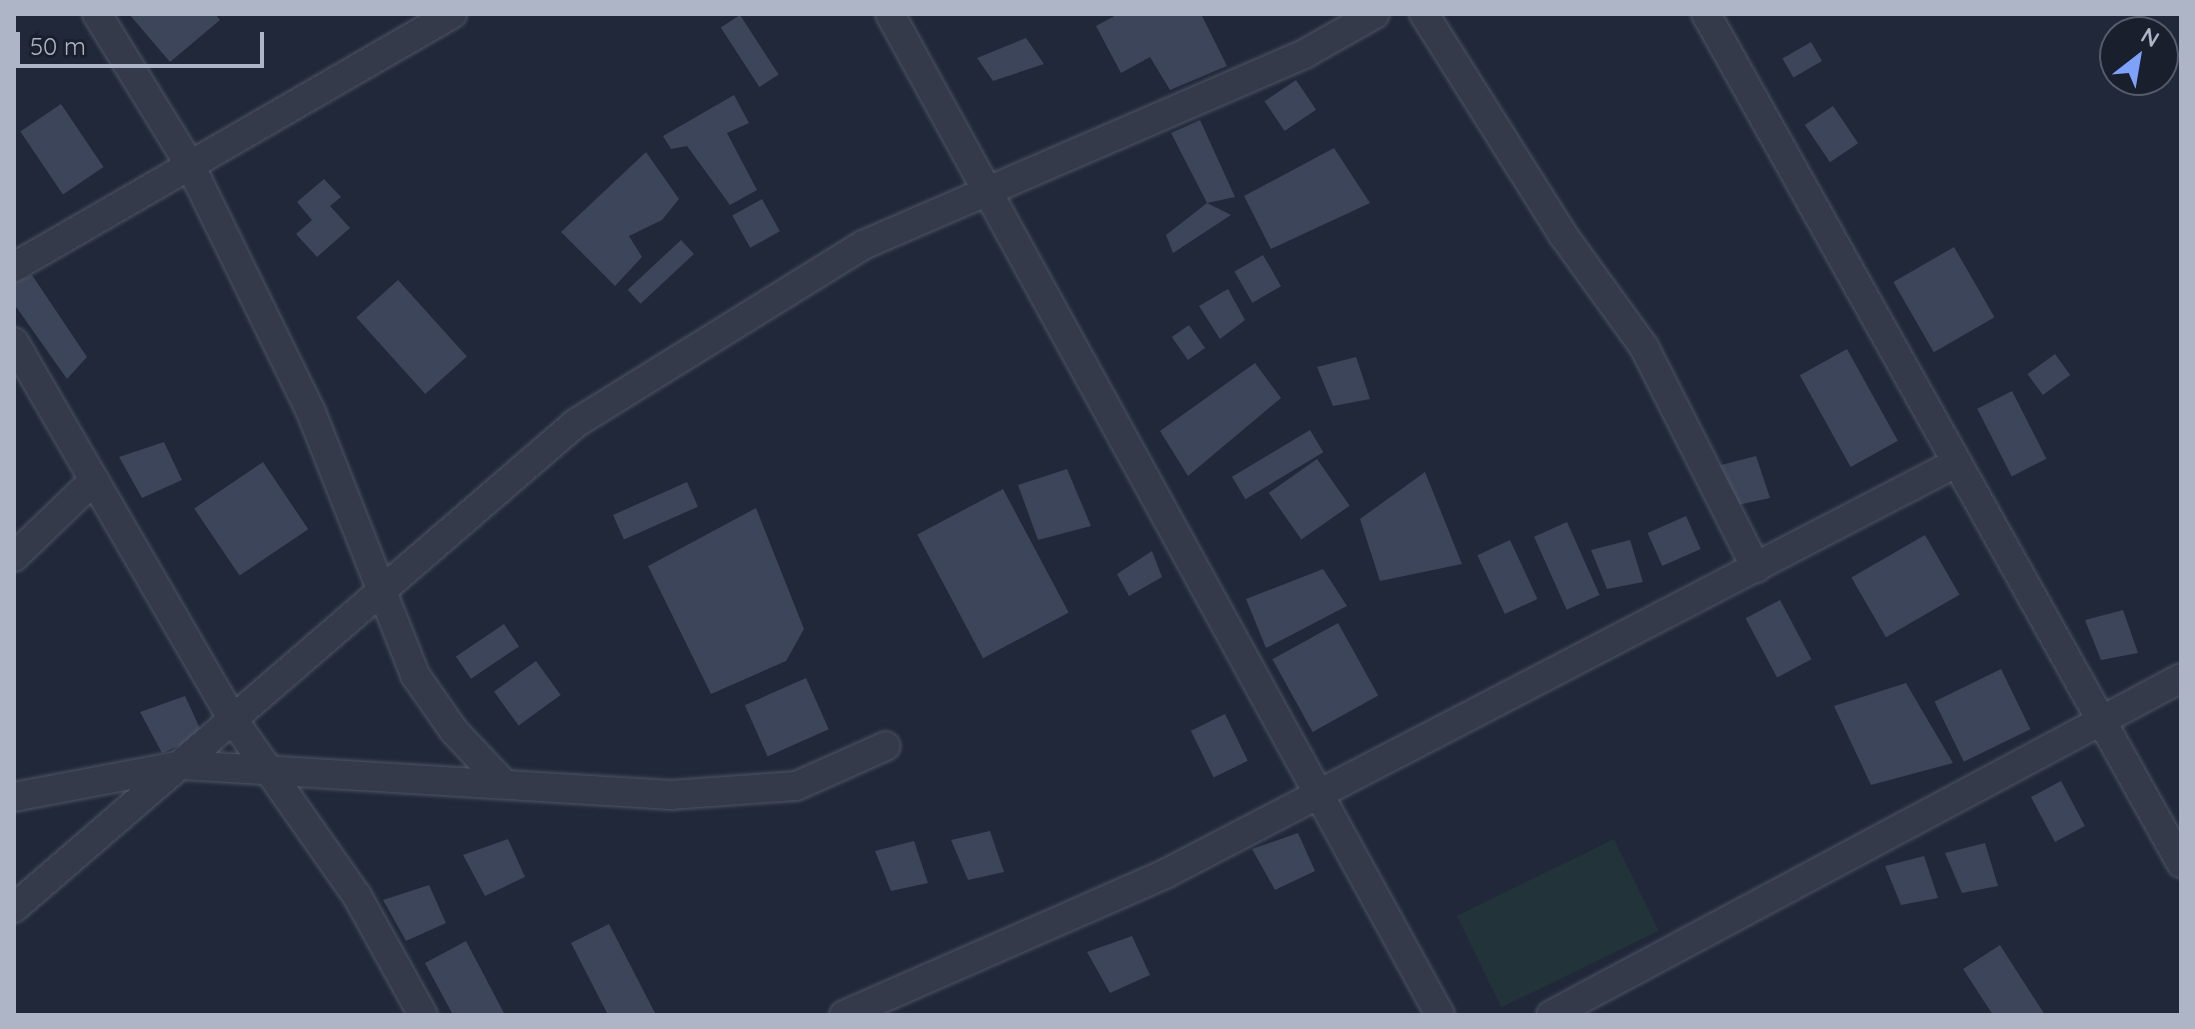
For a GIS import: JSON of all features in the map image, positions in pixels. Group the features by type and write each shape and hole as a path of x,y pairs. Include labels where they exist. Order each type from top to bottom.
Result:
{"street":[{"path":"97,14 190,165 311,412 415,675 454,731 503,783"},
{"path":"14,267 452,14"},
{"path":"890,14 1440,1015"},
{"path":"14,908 576,423 863,245 1306,53 1375,14"},
{"path":"1424,14 1563,235 1644,347 1756,568"},
{"path":"1706,14 2181,863"},
{"path":"14,342 234,721 357,896 423,1015"},
{"path":"844,1015 1320,796 1956,463"},
{"path":"14,557 94,480"},
{"path":"1551,1015 1867,841 2105,724 2181,678"},
{"path":"14,797 182,765 266,766 671,795 796,786 886,746"}],"shaded area":[{"path":"1614,839 1659,931 1501,1007 1457,916"}],"building":[{"path":"129,14 215,14 220,20 170,62"},
{"path":"1118,14 1201,14 1227,66 1170,90 1150,57 1121,73 1096,26"},
{"path":"740,15 779,75 759,87 721,28"},
{"path":"1026,38 1044,64 993,81 977,58"},
{"path":"1811,42 1822,61 1793,78 1782,58"},
{"path":"1296,80 1316,110 1285,131 1264,101"},
{"path":"734,95 749,123 727,133 757,190 730,205 687,146 671,149 663,136"},
{"path":"61,104 103,167 63,194 20,131"},
{"path":"1833,106 1858,143 1830,162 1805,125"},
{"path":"1200,120 1235,197 1207,203 1171,133"},
{"path":"1334,148 1370,203 1271,249 1244,196"},
{"path":"646,152 679,199 662,220 629,236 642,257 615,286 561,232"},
{"path":"324,179 341,197 330,206 350,228 317,257 296,234 312,220 297,202"},
{"path":"762,199 780,231 750,248 732,215"},
{"path":"1207,203 1231,215 1173,253 1166,235"},
{"path":"681,240 694,254 641,304 628,290"},
{"path":"1954,247 1994,317 1934,352 1893,282"},
{"path":"1263,255 1281,286 1252,303 1234,272"},
{"path":"32,275 87,357 67,379 14,304 14,283"},
{"path":"398,280 467,357 425,394 356,317"},
{"path":"1228,289 1245,320 1220,339 1199,306"},
{"path":"1189,325 1205,348 1188,360 1172,337"},
{"path":"1847,349 1898,441 1851,467 1800,375"},
{"path":"2055,354 2070,375 2043,395 2027,374"},
{"path":"1356,357 1370,399 1333,406 1317,367"},
{"path":"1255,363 1281,398 1188,476 1160,431"},
{"path":"2012,391 2047,459 2012,476 1977,409"},
{"path":"1310,430 1323,452 1245,499 1232,477"},
{"path":"164,442 182,480 142,498 119,457"},
{"path":"1756,456 1770,498 1733,506 1717,466"},
{"path":"1317,459 1350,506 1301,540 1269,493"},
{"path":"263,462 308,529 239,576 194,508"},
{"path":"1067,469 1091,526 1038,540 1018,485"},
{"path":"1425,472 1462,564 1380,581 1360,519"},
{"path":"687,482 698,507 624,540 613,515"},
{"path":"1003,489 1069,613 983,658 917,535"},
{"path":"756,508 804,629 786,661 711,694 648,566"},
{"path":"1686,516 1701,549 1662,566 1648,533"},
{"path":"1567,522 1600,595 1567,610 1534,537"},
{"path":"1925,535 1960,595 1886,637 1851,578"},
{"path":"1510,540 1537,599 1505,614 1477,555"},
{"path":"1630,540 1643,582 1607,589 1591,550"},
{"path":"1152,551 1162,577 1129,596 1117,574"},
{"path":"1323,569 1347,606 1266,648 1246,599"},
{"path":"1780,600 1811,659 1777,677 1746,618"},
{"path":"2123,610 2138,653 2101,660 2085,620"},
{"path":"1338,623 1378,696 1313,732 1272,659"},
{"path":"504,624 519,646 471,679 456,656"},
{"path":"536,661 561,695 519,726 494,692"},
{"path":"2001,669 2030,729 1964,762 1934,701"},
{"path":"806,678 829,729 768,756 745,705"},
{"path":"1906,683 1953,763 1871,785 1834,706"},
{"path":"185,696 203,735 162,753 140,712"},
{"path":"1225,714 1248,761 1214,777 1191,731"},
{"path":"2061,781 2085,826 2055,842 2031,797"},
{"path":"990,831 1004,872 968,880 951,840"},
{"path":"1298,833 1315,871 1275,890 1252,849"},
{"path":"508,839 525,877 485,896 463,855"},
{"path":"914,841 928,883 891,891 875,851"},
{"path":"1985,843 1998,886 1962,893 1945,853"},
{"path":"1924,856 1938,898 1901,905 1885,866"},
{"path":"429,885 446,923 406,941 383,900"},
{"path":"609,924 656,1015 608,1015 571,943"},
{"path":"1132,936 1150,975 1110,993 1087,952"},
{"path":"466,941 505,1015 453,1015 425,963"},
{"path":"2000,945 2045,1015 1993,1015 1963,969"}]}
